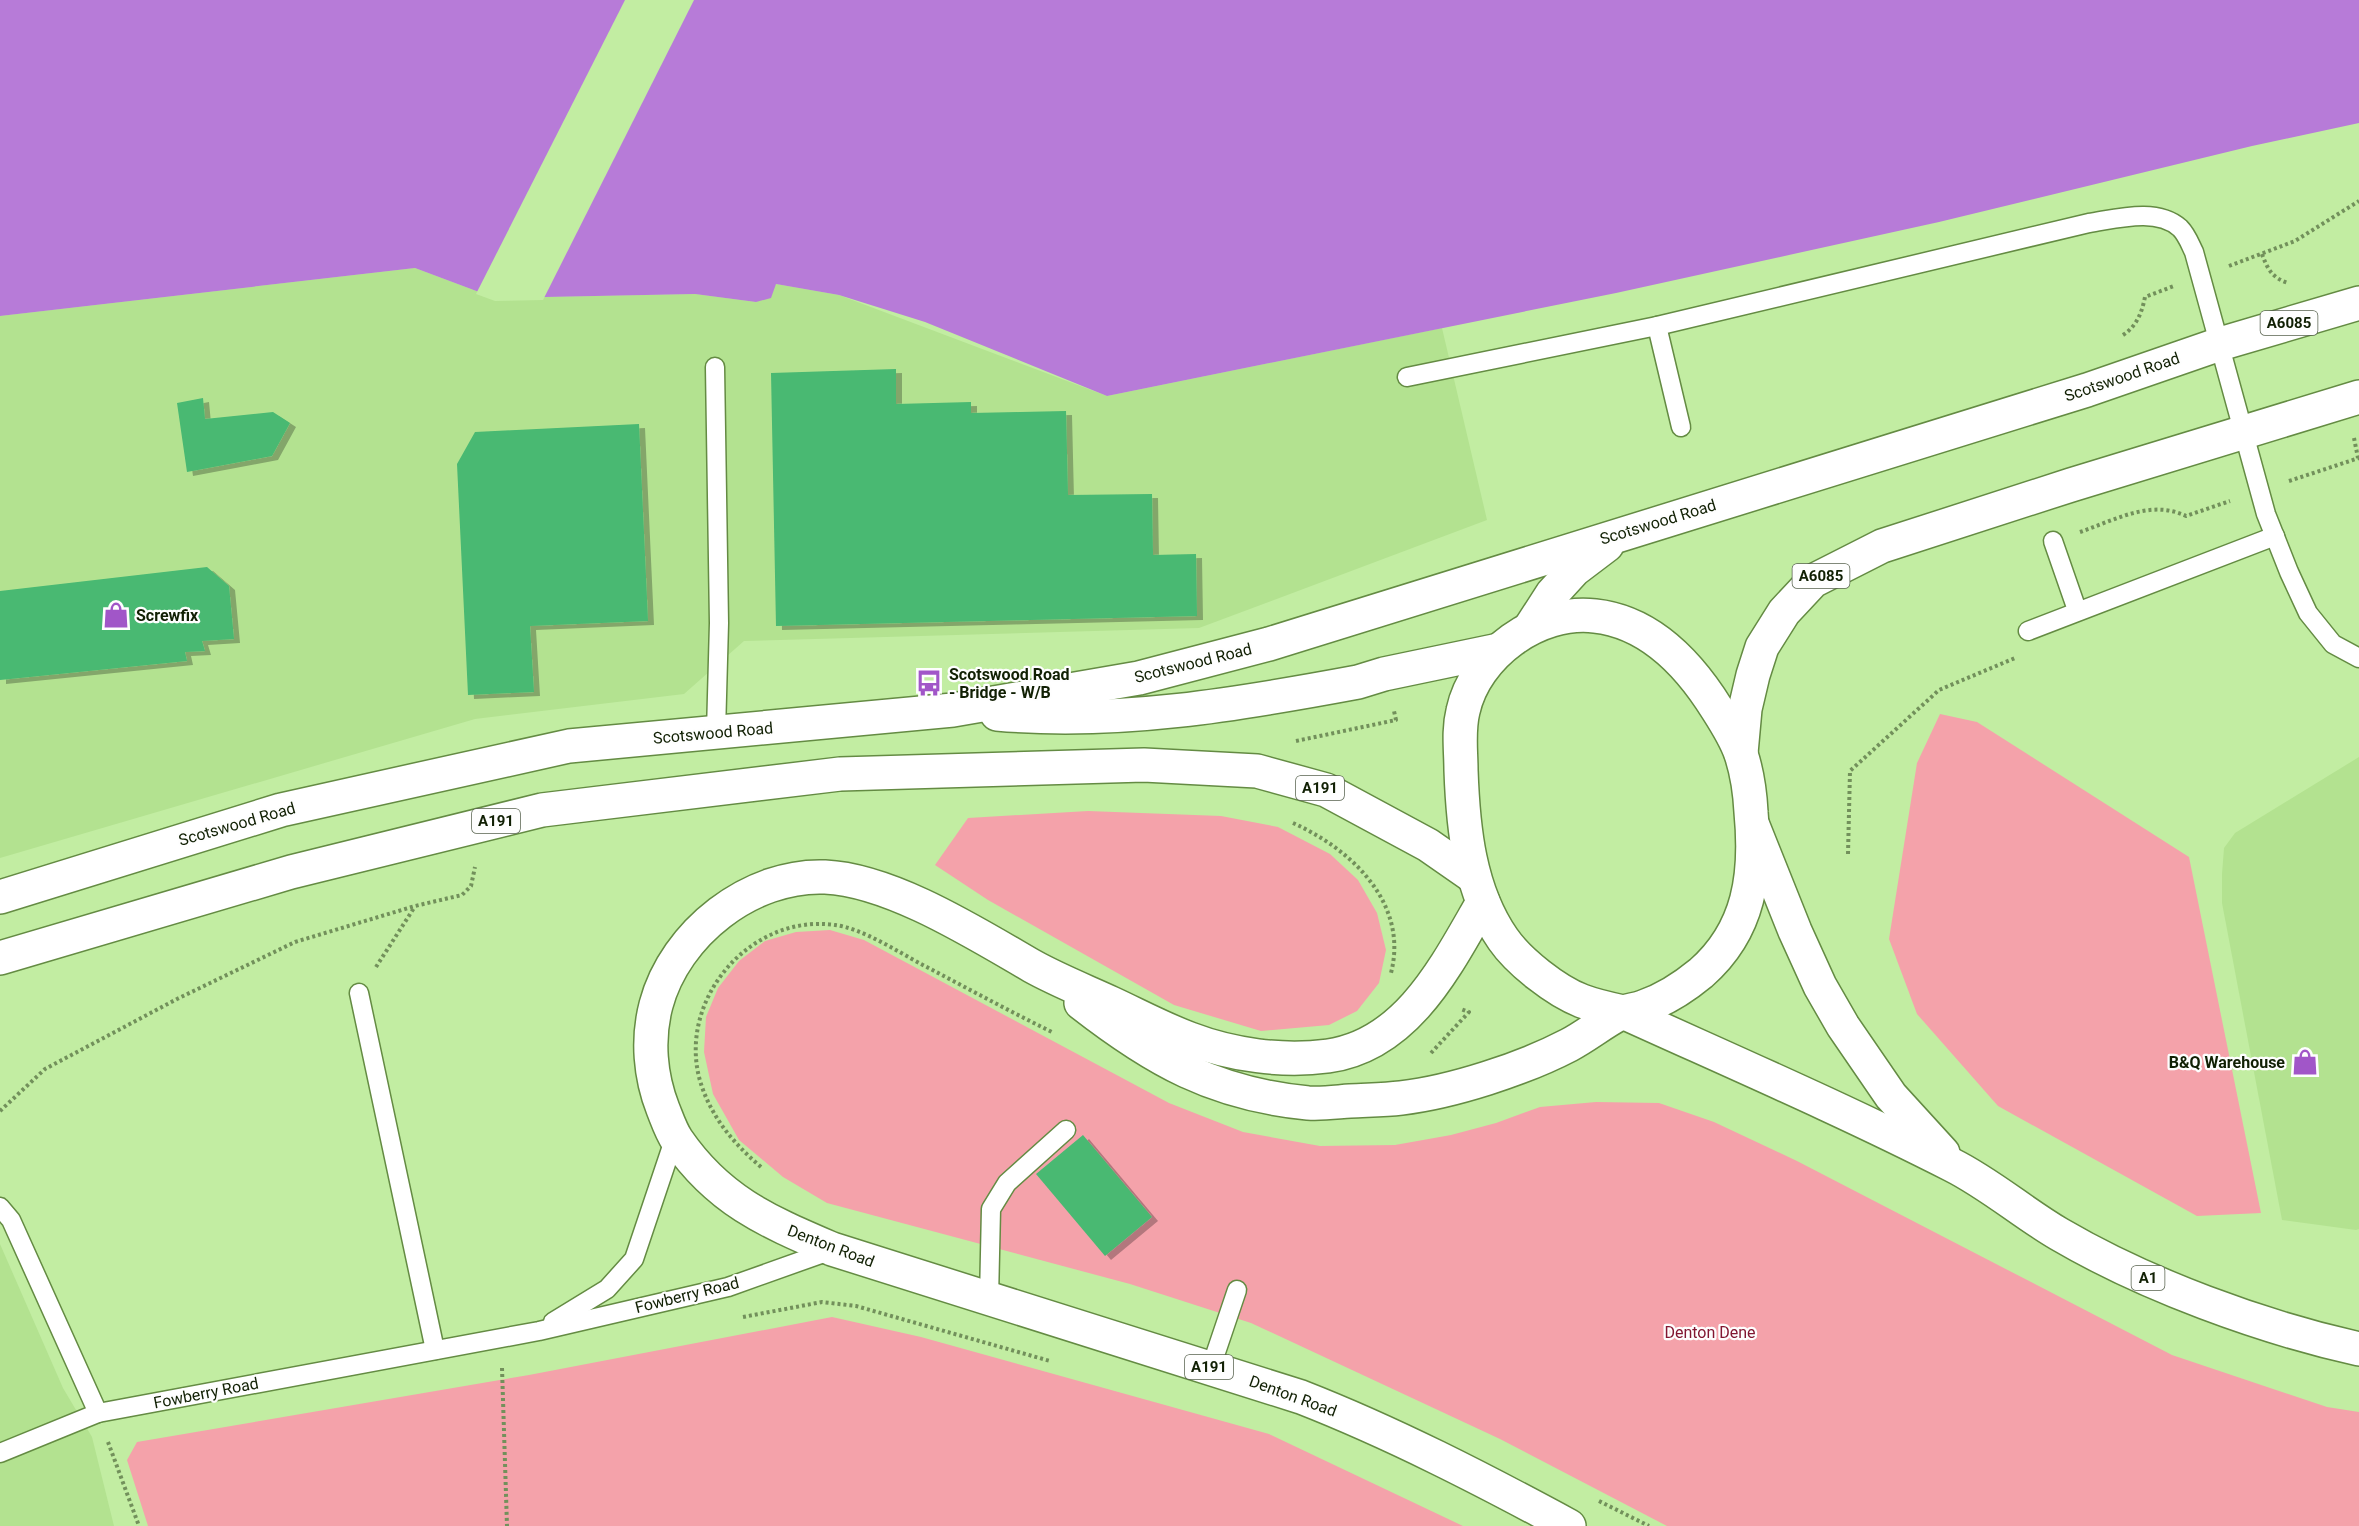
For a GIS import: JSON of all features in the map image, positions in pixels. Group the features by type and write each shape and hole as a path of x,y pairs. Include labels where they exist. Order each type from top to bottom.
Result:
{"main road":[{"name":"Scotswood Road","path":"0,897 281,810 569,746 953,710 1139,678 1240,652 2087,390 2220,344 2359,303"},
{"name":"A6085","path":"1741,753 1745,709 1762,647 1784,612 1813,581 1850,560 1882,546 2244,431 2359,397"},
{"path":"1530,628 1552,594 1574,570 1622,533"},
{"path":"1580,614 1621,621 1642,630 1690,670 1716,707 1741,753 1750,796 1753,826 1753,872 1747,901 1738,927 1708,966 1682,988 1643,1007 1623,1012 1582,1001 1562,991 1522,960 1503,940 1479,890 1467,839 1460,731 1467,696 1480,674 1499,650 1530,628 1558,618 1580,614"},
{"path":"953,710 1042,718 1119,715 1194,708 1358,682 1384,674 1499,650"},
{"name":"A191","path":"0,958 291,872 542,810 840,774 1144,765 1257,771 1326,790 1428,844 1479,890 1447,963 1412,1011 1381,1035 1362,1046 1330,1056 1276,1057 1236,1052 1189,1039 1037,969"},
{"name":"A1","path":"1753,826 1795,931 1820,986 1843,1026 1891,1096 1955,1166"},
{"name":"Denton Road","path":"1037,969 941,915 868,884 826,877 788,879 740,898 703,927 675,961 656,1002 651,1035 651,1066 660,1100 675,1137 700,1170 727,1195 765,1220 832,1250 1301,1397 1352,1417 1480,1479 1569,1526"},
{"name":"A191","path":"1037,969 1124,1037 1169,1064 1212,1084 1261,1096 1312,1103 1402,1098 1483,1078 1569,1045 1623,1012"},
{"name":"A1","path":"1623,1012 1955,1166 2060,1234 2132,1272 2307,1338 2359,1349"}],"lane":[{"path":"1407,377 1657,326 2089,223 2133,216 2157,218 2180,228 2188,239 2202,275 2266,514 2308,613 2333,644 2359,658"},
{"path":"1657,326 1681,427"},
{"path":"715,367 719,623 716,732"},
{"path":"2028,631 2077,610 2274,536"},
{"path":"2053,541 2077,610"},
{"path":"359,993 435,1350"},
{"path":"989,1299 991,1209 1007,1183 1066,1130"},
{"name":"Fowberry Road","path":"539,1331 607,1289 634,1258 675,1137"},
{"path":"0,1207 11,1220 98,1413"},
{"name":"Fowberry Road","path":"0,1453 98,1413 539,1331 728,1287 832,1250"},
{"path":"1211,1367 1237,1290"}],"path":[{"path":"2262,254 2295,241 2359,201"},
{"path":"2053,541 2146,509 2174,510 2186,516"},
{"path":"1848,854 1850,771 1939,690 2017,658 2028,631"},
{"path":"1291,822 1325,839 1342,851 1370,880 1382,898 1392,926 1394,954 1390,975"},
{"path":"0,1111 45,1069 177,999 295,942 415,906 462,895 471,886 476,857"},
{"path":"359,993 415,906"},
{"path":"767,1173 738,1147 724,1130 710,1106 700,1082 696,1035 700,1012 712,987 728,966 750,945 775,933 805,925 835,925 863,934 1057,1034"},
{"path":"740,1318 822,1302 856,1306 1058,1363"},
{"path":"500,1338 507,1526"},
{"path":"98,1413 139,1526"},
{"path":"1598,1500 1648,1526"}],"shaded area":[{"path":"0,0 2359,0 2359,123 2252,146 1939,222 1616,293 1107,396 925,322 839,295 776,284 771,298 756,302 695,294 495,298 415,268 0,316"},
{"path":"415,268 495,298 695,294 756,302 776,284 839,295 1107,396 1442,328 1487,520 1199,628 744,641 684,694 475,719 0,858 0,316"},
{"name":"B&Q Warehouse","path":"2359,757 2359,1229 2356,1230 2282,1220 2222,903 2222,874 2224,848 2235,833"},
{"path":"0,1244 63,1388 92,1437 114,1526 0,1526"}],"green space":[{"path":"1940,714 1977,722 2189,857 2261,1213 2197,1216 1998,1106 1917,1014 1889,939 1917,763"},
{"path":"1088,811 1221,816 1278,827 1330,854 1358,880 1377,913 1386,950 1379,983 1357,1011 1329,1025 1261,1031 1174,1005 988,900 935,865 968,818"},
{"name":"Denton Dene","path":"830,930 864,940 1169,1103 1243,1132 1320,1146 1395,1145 1451,1135 1496,1123 1540,1107 1596,1102 1659,1103 1714,1122 1797,1161 2172,1355 2327,1407 2359,1412 2359,1526 1667,1526 1500,1439 1251,1323 1130,1284 827,1203 783,1177 739,1140 713,1094 704,1052 706,1017 718,988 739,961 765,941 796,932"},
{"path":"832,1317 921,1337 1269,1434 1463,1526 148,1526 127,1460 137,1442 529,1375"}],"pier":[{"path":"625,0 694,0 543,300 495,301 476,294"}],"building":[{"path":"896,369 896,404 971,402 971,413 1066,411 1068,495 1152,494 1153,555 1196,554 1197,616 776,626 771,373"},
{"path":"203,398 205,419 273,412 290,423 272,456 187,472 177,403"},
{"path":"639,424 648,621 530,626 534,692 468,695 457,464 475,432"},
{"name":"Screwfix","path":"207,567 229,586 234,639 202,641 205,651 185,652 187,661 0,680 0,591"},
{"path":"1083,1135 1152,1217 1105,1256 1036,1174"}],"place":[{"name":"Screwfix","path":"116,615"},
{"name":"Scotswood Road - Bridge - W/B","path":"929,683"},
{"name":"B&Q Warehouse","path":"2305,1062"}]}
